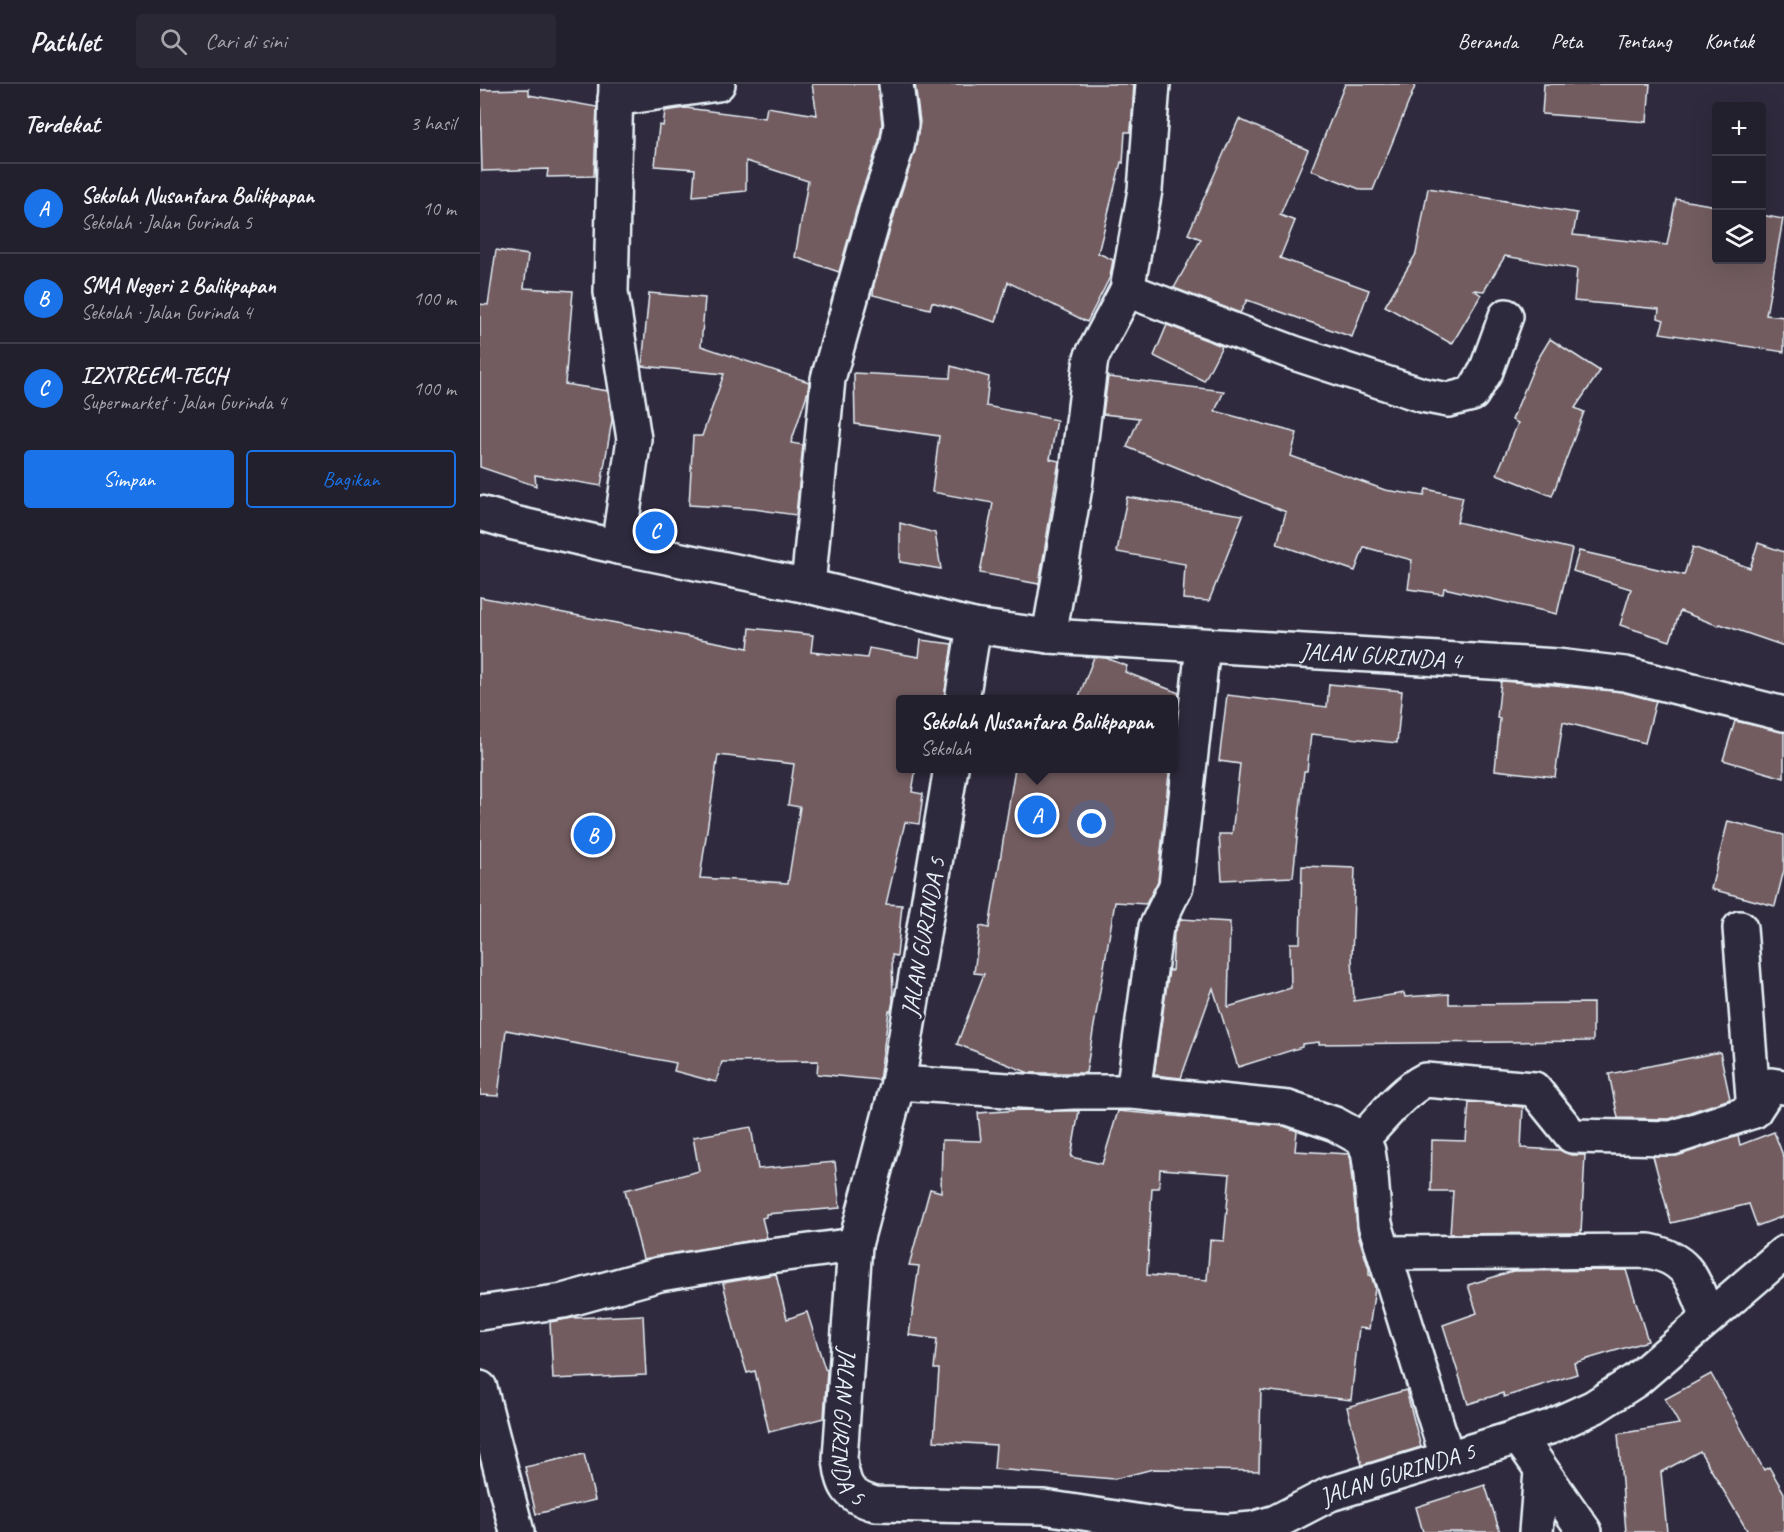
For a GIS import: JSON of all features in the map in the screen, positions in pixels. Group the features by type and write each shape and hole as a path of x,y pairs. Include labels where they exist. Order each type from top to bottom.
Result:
{"street":[{"path":"618,547 634,439 611,292 616,92 718,84"},
{"path":"480,513 618,547 808,586 828,379 878,203 897,147 900,124 896,84"},
{"path":"1049,636 1075,487 1091,358 1127,290 1145,190 1154,84"},
{"path":"1127,290 1294,353 1422,395 1448,400 1472,394 1486,371 1506,316"},
{"name":"JALAN GURINDA 4","path":"808,586 974,626 1049,636 1397,655 1569,667 1625,674 1784,714"},
{"path":"963,695 974,626"},
{"path":"1133,1092 1156,927 1176,886 1203,646"},
{"name":"JALAN GURINDA 5","path":"950,773 898,1083 855,1245 840,1458 842,1477 849,1492 860,1500 919,1518 1044,1507 1182,1528 1230,1531 1252,1529 1276,1522 1330,1494 1550,1427 1593,1407 1636,1380 1784,1253"},
{"path":"1740,928 1754,1111"},
{"path":"1362,1139 1410,1088 1425,1080 1534,1089 1572,1136 1672,1138 1754,1111 1771,1085 1784,1087"},
{"path":"898,1083 1054,1094 1133,1092 1288,1108 1335,1124 1362,1139 1368,1150 1375,1224 1447,1457"},
{"path":"480,1313 563,1301 660,1274 855,1245"},
{"path":"1385,1254 1649,1251 1667,1254 1681,1263 1692,1278 1708,1317"},
{"path":"480,1388 517,1532"},
{"path":"1518,1436 1585,1532"},
{"path":"1536,1532 1541,1471"},
{"path":"1303,1532 1330,1494"}],"building":[{"path":"812,84 878,84 882,124 879,142 860,197 839,272 795,257 808,181 746,161 746,191 693,196 695,169 655,166 659,125 663,126 665,111 686,108 765,118 767,107 817,115"},
{"path":"915,84 1134,84 1131,132 1125,132 1123,163 1121,162 1098,253 1113,260 1110,277 1087,322 1008,282 996,322 932,302 930,309 873,295 874,284 915,150 920,122"},
{"path":"1345,84 1416,84 1373,190 1362,190 1311,170"},
{"path":"1544,84 1650,84 1647,122 1542,114"},
{"path":"529,89 529,95 597,107 594,176 547,177 548,169 482,171 480,90"},
{"path":"1239,119 1308,150 1280,215 1295,221 1280,258 1369,290 1352,337 1247,300 1240,313 1174,288 1201,239 1188,234"},
{"path":"1428,188 1577,213 1573,235 1667,245 1676,199 1712,205 1712,264 1766,264 1766,216 1783,219 1766,315 1784,317 1784,352 1660,333 1664,320 1658,318 1659,309 1574,301 1577,269 1505,256 1484,291 1474,290 1481,295 1452,344 1385,306 1416,254"},
{"path":"496,250 528,255 524,288 573,291 565,384 608,391 612,420 601,486 535,475 536,486 480,467 480,304 488,305"},
{"path":"649,293 705,298 701,346 809,382 791,443 803,445 796,515 754,509 689,505 693,436 702,436 724,374 642,366"},
{"path":"1167,325 1222,346 1204,381 1154,356"},
{"path":"1550,339 1600,371 1575,408 1584,412 1552,496 1497,474 1518,423 1512,420 1536,362"},
{"path":"951,366 989,377 986,406 1057,420 1050,459 1059,461 1039,584 980,573 993,503 932,492 939,436 855,424 854,373 950,378"},
{"path":"1108,377 1224,391 1215,411 1297,433 1291,456 1385,490 1424,496 1426,489 1463,497 1457,522 1572,549 1557,614 1444,588 1443,594 1408,589 1412,560 1364,547 1355,571 1277,544 1286,512 1127,447 1139,418 1103,414"},
{"path":"1127,497 1243,515 1209,601 1183,599 1185,564 1117,552"},
{"path":"900,523 935,533 941,569 900,562"},
{"path":"1758,543 1784,552 1784,646 1680,611 1670,641 1620,625 1631,589 1573,571 1579,551 1684,575 1693,547 1750,568"},
{"path":"480,597 748,648 750,628 813,635 811,652 867,658 869,648 919,657 921,640 952,644 945,695 896,695 896,773 915,773 912,792 923,794 919,824 905,822 886,904 902,905 897,956 892,955 893,1001 891,1011 889,1011 879,1080 817,1074 818,1061 722,1062 716,1082 674,1071 676,1063 506,1030 498,1096 480,1095","holes":["718,755 794,764 788,805 800,807 788,883 700,878"]},
{"path":"1094,657 1106,658 1127,666 1125,672 1179,693 1178,699 1178,695 1080,695"},
{"path":"1501,681 1622,692 1656,701 1645,743 1563,722 1555,777 1495,770"},
{"path":"1329,684 1402,691 1397,743 1311,734 1307,771 1304,771 1293,877 1222,880 1219,834 1232,834 1240,764 1219,761 1227,695 1327,707"},
{"path":"1735,721 1784,732 1784,778 1723,760"},
{"path":"1014,773 1169,773 1158,881 1146,904 1115,902 1086,1073 1029,1073 957,1044 984,974 974,973 980,926 989,928"},
{"path":"1728,821 1784,835 1784,870 1775,906 1711,889"},
{"path":"1302,866 1355,868 1352,957 1354,1001 1404,993 1405,997 1449,994 1449,1004 1593,1003 1593,1041 1319,1044 1319,1042 1302,1044 1302,1047 1238,1067 1213,988 1181,1078 1154,1075 1169,970 1172,971 1174,933 1181,919 1230,922 1228,1007 1291,988 1290,943 1300,943"},
{"path":"1720,1052 1730,1099 1669,1119 1618,1118 1609,1074"},
{"path":"1469,1102 1523,1107 1521,1148 1560,1150 1571,1155 1585,1155 1581,1233 1450,1234 1453,1191 1431,1191 1432,1140 1466,1141"},
{"path":"1021,1110 1079,1111 1071,1157 1102,1164 1118,1111 1284,1126 1297,1131 1295,1151 1349,1154 1358,1234 1369,1275 1371,1275 1375,1288 1369,1329 1359,1328 1351,1400 1261,1390 1259,1471 1153,1469 1114,1479 994,1469 996,1445 934,1441 939,1369 934,1369 937,1339 909,1335 919,1266 909,1265 930,1189 941,1192 942,1140 981,1141 978,1113","holes":["1160,1169 1230,1174 1224,1241 1210,1240 1207,1280 1147,1275 1152,1188 1159,1188"]},
{"path":"751,1127 758,1169 835,1162 840,1208 766,1214 766,1217 762,1218 767,1238 643,1259 625,1190 699,1171 693,1137"},
{"path":"1774,1132 1784,1158 1784,1216 1757,1226 1749,1204 1671,1223 1653,1156 1677,1156 1738,1136 1740,1145"},
{"path":"1626,1270 1648,1341 1574,1363 1577,1374 1504,1397 1503,1393 1468,1404 1443,1325 1477,1313 1468,1285 1513,1271"},
{"path":"776,1274 787,1319 807,1312 827,1370 824,1418 769,1432 755,1371 747,1373 723,1283"},
{"path":"643,1315 646,1375 553,1379 550,1322 573,1318"},
{"path":"1711,1374 1764,1470 1769,1467 1784,1493 1784,1532 1748,1532 1700,1451 1661,1472 1667,1532 1626,1532 1618,1434 1679,1424 1665,1399"},
{"path":"1406,1390 1421,1447 1362,1465 1347,1407"},
{"path":"584,1454 595,1500 536,1514 525,1467"},
{"path":"1485,1485 1500,1532 1423,1532 1416,1507"}],"place":[{"name":"IZXTREEM-TECH","path":"655,531"},
{"name":"Sekolah Nusantara Balikpapan","path":"1037,815"},
{"name":"SMA Negeri 2 Balikpapan","path":"593,835"}]}
